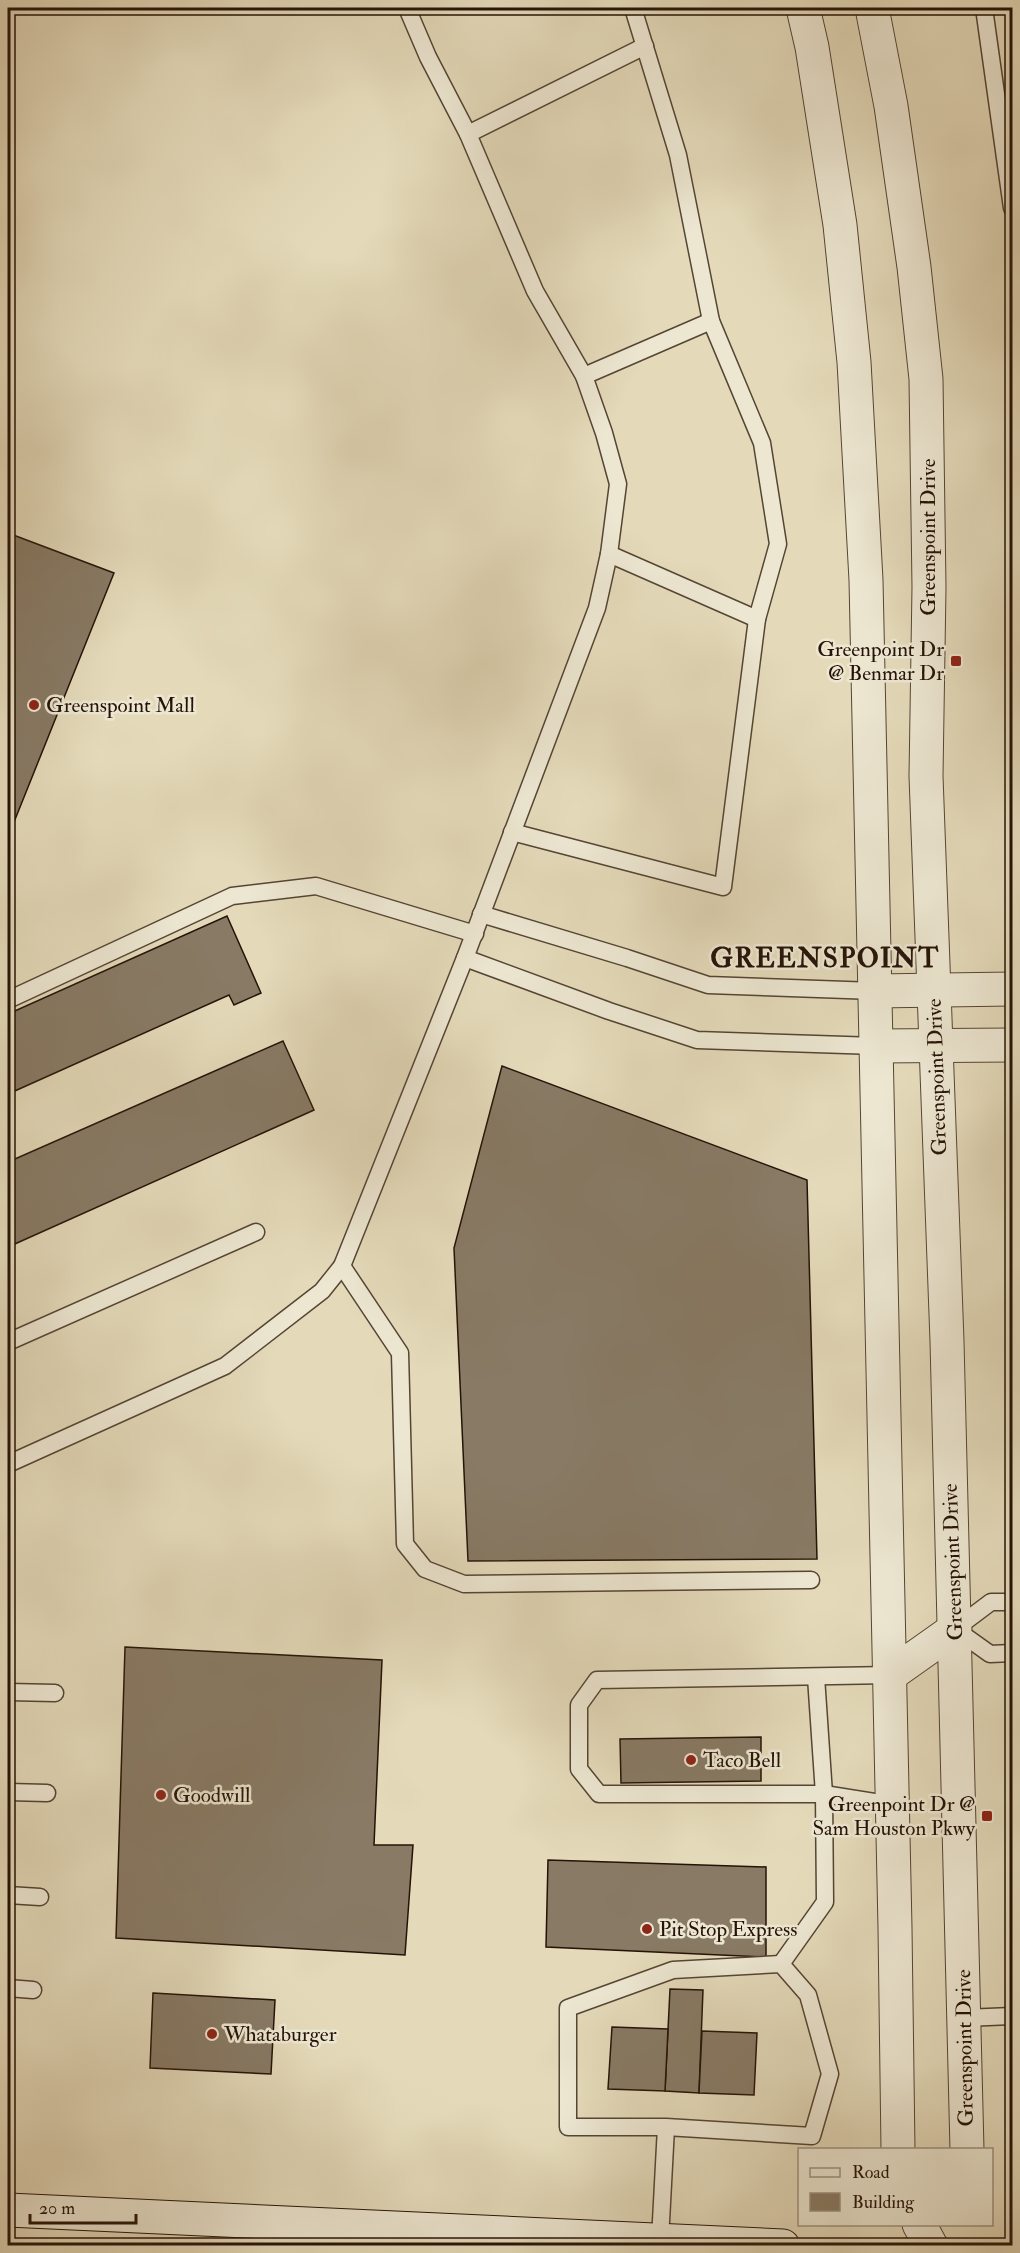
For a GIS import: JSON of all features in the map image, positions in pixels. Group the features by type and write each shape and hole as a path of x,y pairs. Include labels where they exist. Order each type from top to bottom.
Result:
{"street":[{"path":"803,8 812,48 840,225 854,362 866,580 893,1805 898,2148"},
{"name":"Greenspoint Drive","path":"872,8 891,106 914,267 926,379 929,587 926,776 947,1341 967,2148"},
{"path":"875,990 1012,989"},
{"path":"876,1046 1012,1045"},
{"path":"890,1675 955,1629"},
{"path":"8,2210 783,2246"},
{"path":"920,2226 931,2246"},
{"path":"938,2246 948,2226"}],"lane":[{"path":"8,1464 225,1366 322,1291 342,1266 475,934 597,608 609,554 618,484 584,376 535,291 468,134 428,57 407,8"},
{"path":"512,832 723,887 757,619 778,544 762,443 711,321 678,155 633,8"},
{"path":"984,8 1012,208"},
{"path":"468,134 645,46"},
{"path":"584,376 711,321"},
{"path":"609,554 757,619"},
{"path":"8,1000 232,896 316,886 475,934"},
{"path":"482,914 708,985 875,990"},
{"path":"465,958 609,1011 697,1040 876,1046"},
{"path":"8,1342 256,1232"},
{"path":"342,1266 400,1353 405,1544 425,1569 464,1584 811,1580"},
{"path":"1012,1602 991,1602 955,1629 990,1654 1012,1653"},
{"path":"890,1675 597,1680 579,1705 579,1769 599,1794 824,1794 893,1805"},
{"path":"781,1964 825,1902 824,1794 816,1677"},
{"path":"8,1692 55,1694"},
{"path":"8,1792 47,1793"},
{"path":"8,1895 40,1897"},
{"path":"781,1964 808,1995 830,2074 812,2136 666,2127 568,2127 568,2008 673,1970 781,1964"},
{"path":"8,1988 33,1990"},
{"path":"964,2018 1012,2016"},
{"path":"660,2240 666,2127"}],"building":[{"name":"Greenspoint Mall","path":"8,533 114,573 8,837"},
{"path":"227,916 261,993 234,1005 229,995 8,1094 8,1014"},
{"path":"283,1041 314,1110 8,1247 8,1162"},
{"path":"502,1066 807,1180 817,1559 468,1561 454,1248"},
{"path":"125,1647 382,1660 374,1845 413,1845 405,1955 116,1938"},
{"name":"Taco Bell","path":"761,1737 761,1781 621,1783 620,1739"},
{"path":"548,1860 766,1867 766,1957 546,1947"},
{"path":"670,1989 703,1990 699,2093 665,2091"},
{"name":"Whataburger","path":"153,1993 275,2000 271,2074 150,2068"},
{"path":"612,2027 668,2029 665,2091 608,2089"},
{"path":"702,2031 757,2033 754,2095 699,2093"}],"place":[{"name":"Greenpoint Dr @ Benmar Dr","path":"956,661"},
{"name":"Greenspoint Mall","path":"34,705"},
{"name":"Taco Bell","path":"691,1760"},
{"name":"Goodwill","path":"161,1795"},
{"name":"Greenpoint Dr @ Sam Houston Pkwy","path":"987,1816"},
{"name":"Pit Stop Express","path":"647,1929"},
{"name":"Whataburger","path":"212,2034"}],"district":[{"name":"GREENSPOINT","path":"825,958"}]}
